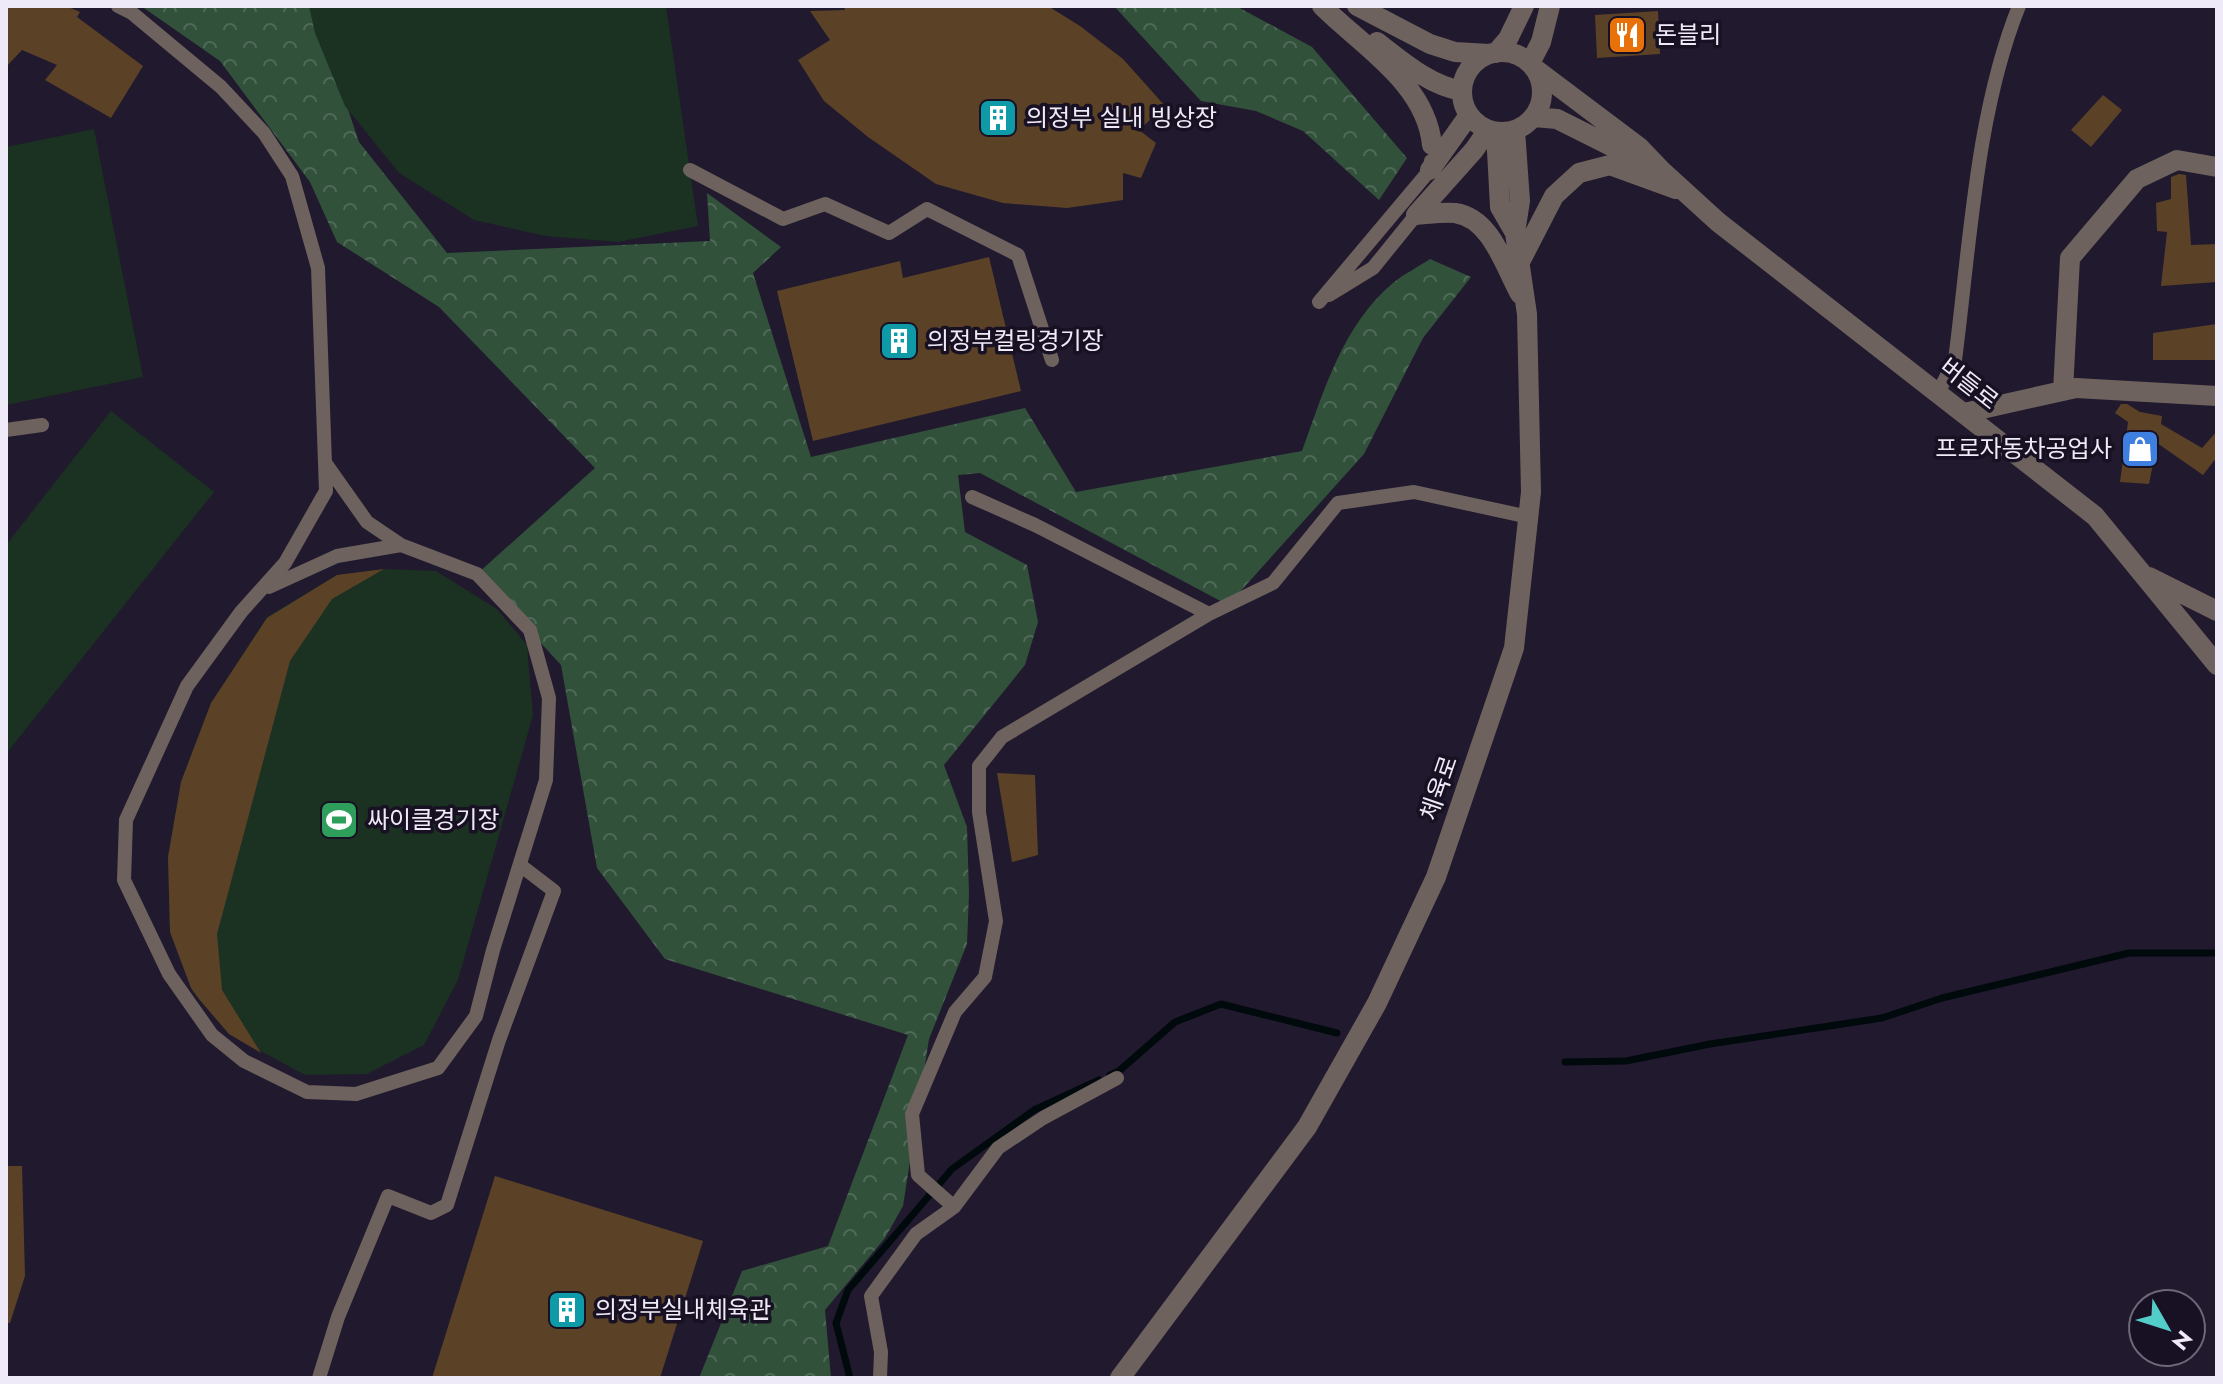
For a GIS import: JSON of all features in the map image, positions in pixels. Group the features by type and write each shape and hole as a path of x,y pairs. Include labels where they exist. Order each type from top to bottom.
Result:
{"street":[{"path":"1322,6 1405,84 1427,118 1432,145"},
{"path":"1329,6 1419,73 1449,89 1462,91"},
{"path":"1357,6 1430,44 1455,52 1514,54 1532,65 1542,92 1534,117"},
{"path":"1500,131 1469,115 1462,91 1470,68 1508,39 1524,6"},
{"path":"1532,65 1550,6"},
{"name":"버들로","path":"1532,65 1639,147 1718,222 2095,516 2217,665"},
{"path":"1430,170 1469,115"},
{"path":"1416,215 1474,150 1500,131 1534,117 1557,119 1662,171"},
{"name":"체육로","path":"1120,1378 1307,1127 1377,1003 1436,877 1514,648 1531,485 1527,314 1515,233 1520,201 1500,131"},
{"path":"2063,391 2070,258 2137,179 2177,160 2217,167"},
{"path":"1521,260 1554,196 1579,173 1610,165 1684,192"},
{"path":"1416,215 1453,213 1471,217 1488,230 1521,295 1527,314"},
{"path":"1964,413 2076,388 2217,396"},
{"path":"2142,574 2217,611"}],"lane":[{"path":"118,6 132,13 221,87 264,133 292,176 318,268 326,464 326,491 285,563 187,686 126,820 124,880 169,974 212,1035 244,1061 307,1092 356,1094 438,1068 476,1016 546,780 549,698 530,630 477,574 401,545 367,522 326,464"},
{"path":"1938,393 1955,360 1984,130 2002,49 2019,6"},
{"path":"1416,215 1373,268 1319,302 1430,170 1432,145"},
{"path":"690,170 783,219 825,204 889,233 927,209 1018,255 1052,360"},
{"path":"6,430 42,425"},
{"path":"950,1204 918,1175 912,1114 955,1012 985,977 996,921 979,812 979,766 1002,737 1209,614 1273,583 1338,503 1414,492 1529,517"},
{"path":"972,497 1035,525 1209,614"},
{"path":"259,592 337,556 401,545"},
{"path":"319,1378 338,1317 388,1196 431,1213 447,1205 499,1040 554,891 520,865"},
{"path":"880,1378 881,1352 871,1296 916,1234 950,1204 998,1148 1043,1118 1117,1078"}],"green space":[{"path":"141,6 313,6 359,142 447,253 710,241 707,193 781,247 753,273 811,457 1025,408 1076,492 1302,451 1337,361 1360,319 1375,300 1397,280 1430,259 1471,277 1423,338 1364,454 1228,605 980,473 958,475 965,532 1027,565 1038,622 1025,665 944,765 967,827 967,944 929,1039 903,1206 885,1238 825,1310 831,1378 699,1378 742,1271 828,1246 908,1035 665,959 597,868 561,665 477,574 595,468 439,307 337,242 310,182 220,61"},
{"path":"309,6 666,6 698,226 618,242 545,236 474,220 399,173 345,106 315,33"},
{"path":"1114,6 1236,6 1312,47 1407,158 1379,200 1303,131 1256,111 1201,101"},
{"path":"94,129 143,377 6,405 6,147"},
{"path":"111,411 214,492 6,754 6,545"},
{"name":"싸이클경기장","path":"387,569 436,571 497,609 527,645 533,715 458,980 424,1045 367,1074 305,1075 229,1034 193,992 170,932 168,857 181,782 211,703 267,617 337,575"}],"building":[{"path":"6,6 66,6 80,12 77,17 143,66 111,118 45,80 57,65 22,50 6,67"},
{"name":"의정부 실내 빙상장","path":"844,6 1048,6 1123,59 1165,106 1139,130 1156,143 1141,178 1123,173 1123,200 1067,208 1003,203 936,184 868,137 824,101 798,60 830,40 810,11 845,10"},
{"name":"돈블리","path":"1658,11 1660,54 1597,58 1595,15"},
{"path":"2103,95 2122,110 2091,147 2071,130"},
{"path":"2186,175 2191,245 2217,244 2217,282 2161,286 2167,232 2157,231 2156,203 2171,199 2171,177"},
{"name":"의정부컬링경기장","path":"989,257 1021,391 813,441 777,291 900,261 903,278"},
{"path":"2217,324 2217,360 2153,360 2153,333"},
{"path":"2121,404 2162,416 2161,424 2202,448 2217,431 2217,457 2203,475 2157,443 2149,484 2120,482 2128,422 2115,413"},
{"path":"384,569 332,599 290,661 217,934 222,990 261,1053 229,1034 199,999 191,988 170,932 168,857 181,782 211,703 267,618 337,575"},
{"path":"997,773 1035,775 1038,855 1012,862"},
{"path":"6,1166 22,1166 25,1276 10,1323 6,1323"},
{"name":"의정부실내체육관","path":"495,1176 703,1241 660,1378 432,1378"}],"waterway":[{"path":"1565,1062 1626,1061 1710,1044 1882,1018 1942,998 2129,953 2217,953"},
{"path":"1110,1075 1119,1071 1175,1022 1221,1004 1337,1033"},
{"path":"850,1378 836,1323 848,1290 952,1169 1034,1110 1099,1080"}],"place":[{"name":"돈블리","path":"1627,35"},
{"name":"의정부 실내 빙상장","path":"998,118"},
{"name":"의정부컬링경기장","path":"899,341"},
{"name":"프로자동차공업사","path":"2140,449"},
{"name":"싸이클경기장","path":"339,820"},
{"name":"의정부실내체육관","path":"567,1310"}]}
